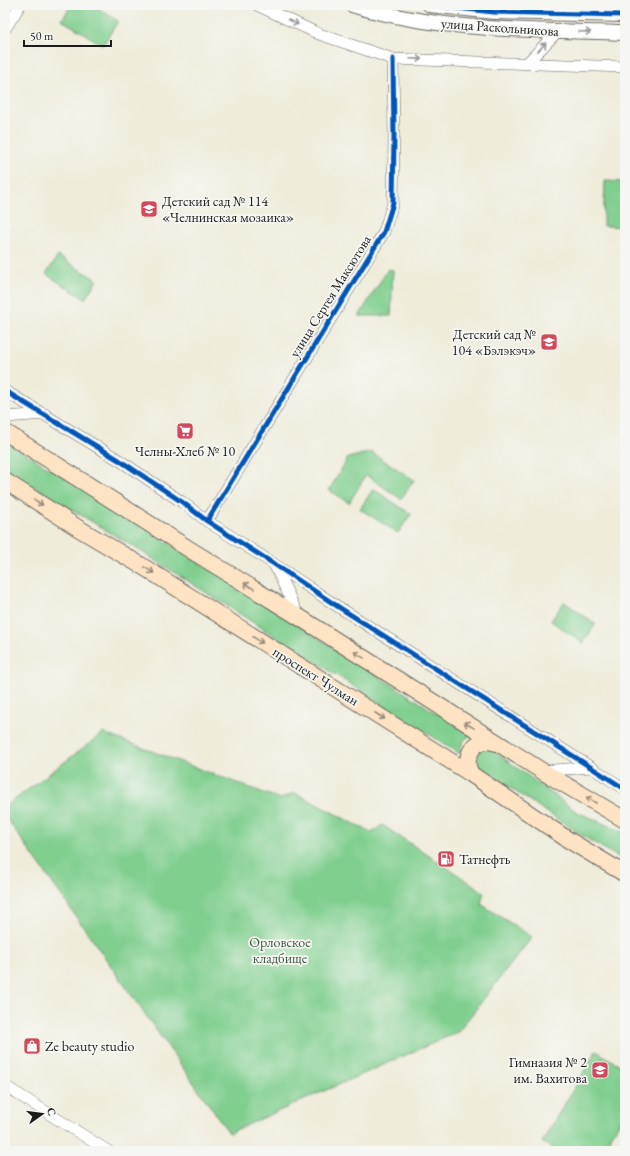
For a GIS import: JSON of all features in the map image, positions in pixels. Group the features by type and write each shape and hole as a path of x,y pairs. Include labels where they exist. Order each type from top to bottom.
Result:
{"main road":[{"path":"5,432 497,743 625,820"},
{"name":"проспект Чулман","path":"5,481 471,774 567,839 625,874"},
{"path":"471,774 468,769 467,761 476,744 487,741 497,743"}],"street":[{"path":"5,29 20,5"},
{"path":"257,5 319,34 393,59 625,67"},
{"name":"улица Раскольникова","path":"352,5 421,20 480,27 625,33"},
{"name":"улица Раскольникова","path":"430,5 494,12 625,15"},
{"path":"527,63 558,31"},
{"name":"улица Сергея Максютова","path":"207,521 384,232 393,203 393,59"},
{"path":"5,391 119,460 182,502 207,521 337,606 625,789"},
{"path":"5,417 45,414"},
{"path":"274,564 299,617"},
{"path":"542,771 591,767"},
{"path":"5,1086 108,1151"}],"green space":[{"path":"71,5 93,5 118,21 103,45 62,20"},
{"path":"605,181 625,182 625,227 603,226"},
{"path":"58,256 97,280 85,299 46,274"},
{"path":"388,269 393,270 391,316 359,316"},
{"path":"5,440 473,736 465,739 462,744 460,754 147,555 5,469"},
{"path":"371,452 414,480 401,499 366,475 349,503 329,490 348,458"},
{"path":"373,489 411,514 398,533 360,509"},
{"path":"564,602 596,624 583,643 551,621"},
{"name":"Орловское кладбище","path":"103,733 280,799 295,793 372,833 382,825 484,892 481,904 532,937 458,1032 229,1133 5,816 5,807"},
{"path":"489,747 577,812 625,833 625,861 591,841 478,767 475,759 480,749"},
{"name":"Гимназия № 2 им. Вахитова","path":"596,1051 625,1068 625,1113 602,1151 557,1151 542,1142"}],"cycle path":[{"path":"430,5 494,12 625,15"},
{"path":"207,521 384,232 393,203 393,59"},
{"path":"5,391 119,460 182,502 207,521 337,606 625,789"}],"place":[{"name":"Детский сад № 114 «Челнинская мозаика»","path":"149,209"},
{"name":"Детский сад № 104 «Бэлэкэч»","path":"549,342"},
{"name":"Челны-Хлеб № 10","path":"185,431"},
{"name":"Татнефть","path":"446,859"},
{"name":"Zе beauty studio","path":"32,1046"},
{"name":"Гимназия № 2 им. Вахитова","path":"600,1070"}]}
